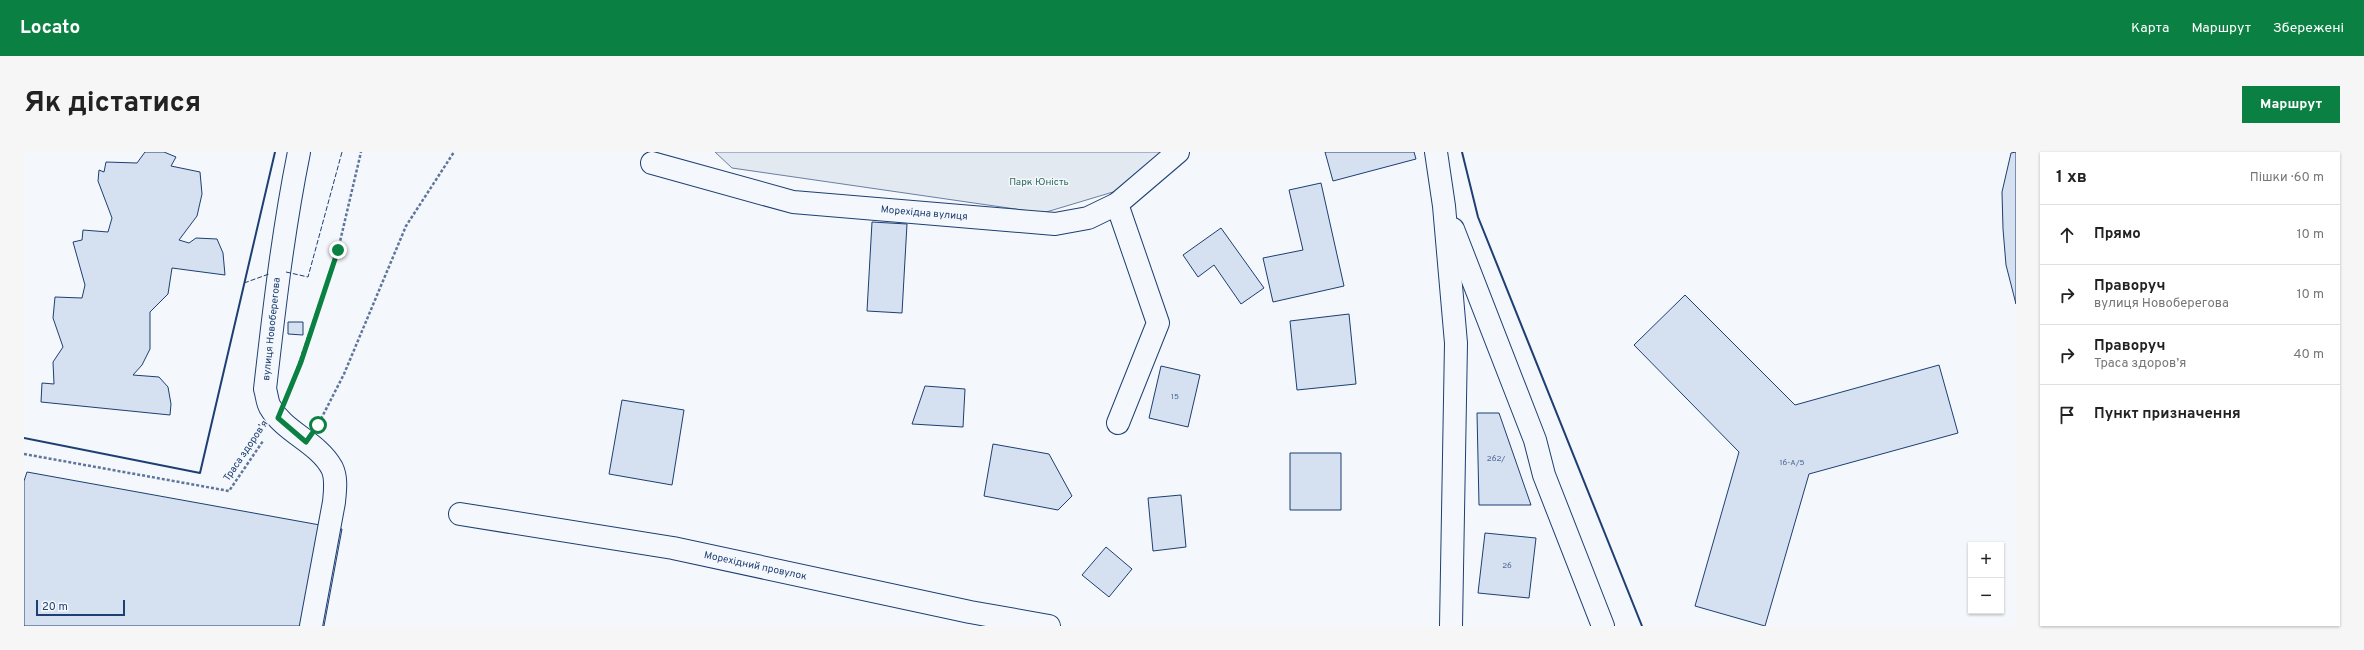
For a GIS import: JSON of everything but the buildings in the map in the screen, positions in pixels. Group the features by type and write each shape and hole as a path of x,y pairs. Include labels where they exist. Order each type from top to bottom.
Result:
{"street":[{"name":"вулиця Новоберегова","path":"299,152 287,213 278,271 265,389 269,406 278,418 322,454 332,469 335,484 334,502 328,527 311,626"},
{"name":"Морехідна вулиця","path":"652,163 793,202 1055,224 1088,218 1117,204 1178,152"},
{"path":"1436,152 1444,206 1456,343 1451,626"},
{"path":"1117,204 1158,323 1118,423"},
{"path":"1444,206 1535,440 1544,475 1604,626"},
{"path":"1535,440 1557,474 1618,626"},
{"name":"Морехідний провулок","path":"460,514 673,548 968,619 1049,626"}],"path":[{"name":"Траса здоров’я","path":"24,454 229,491 278,418 301,362 338,250 361,152"},
{"path":"306,442 318,425 344,374 406,226 454,152"}],"green space":[{"name":"Парк Юність","path":"715,152 1165,152 1123,189 1043,213 732,168"}],"fence":[{"path":"286,272 308,277 342,152"},
{"path":"244,283 269,274"}],"wall":[{"path":"24,438 200,473 275,152"},
{"path":"1462,152 1478,217 1642,626"}],"route":[{"path":"318,425 306,442 278,418 301,362 338,250"}]}
